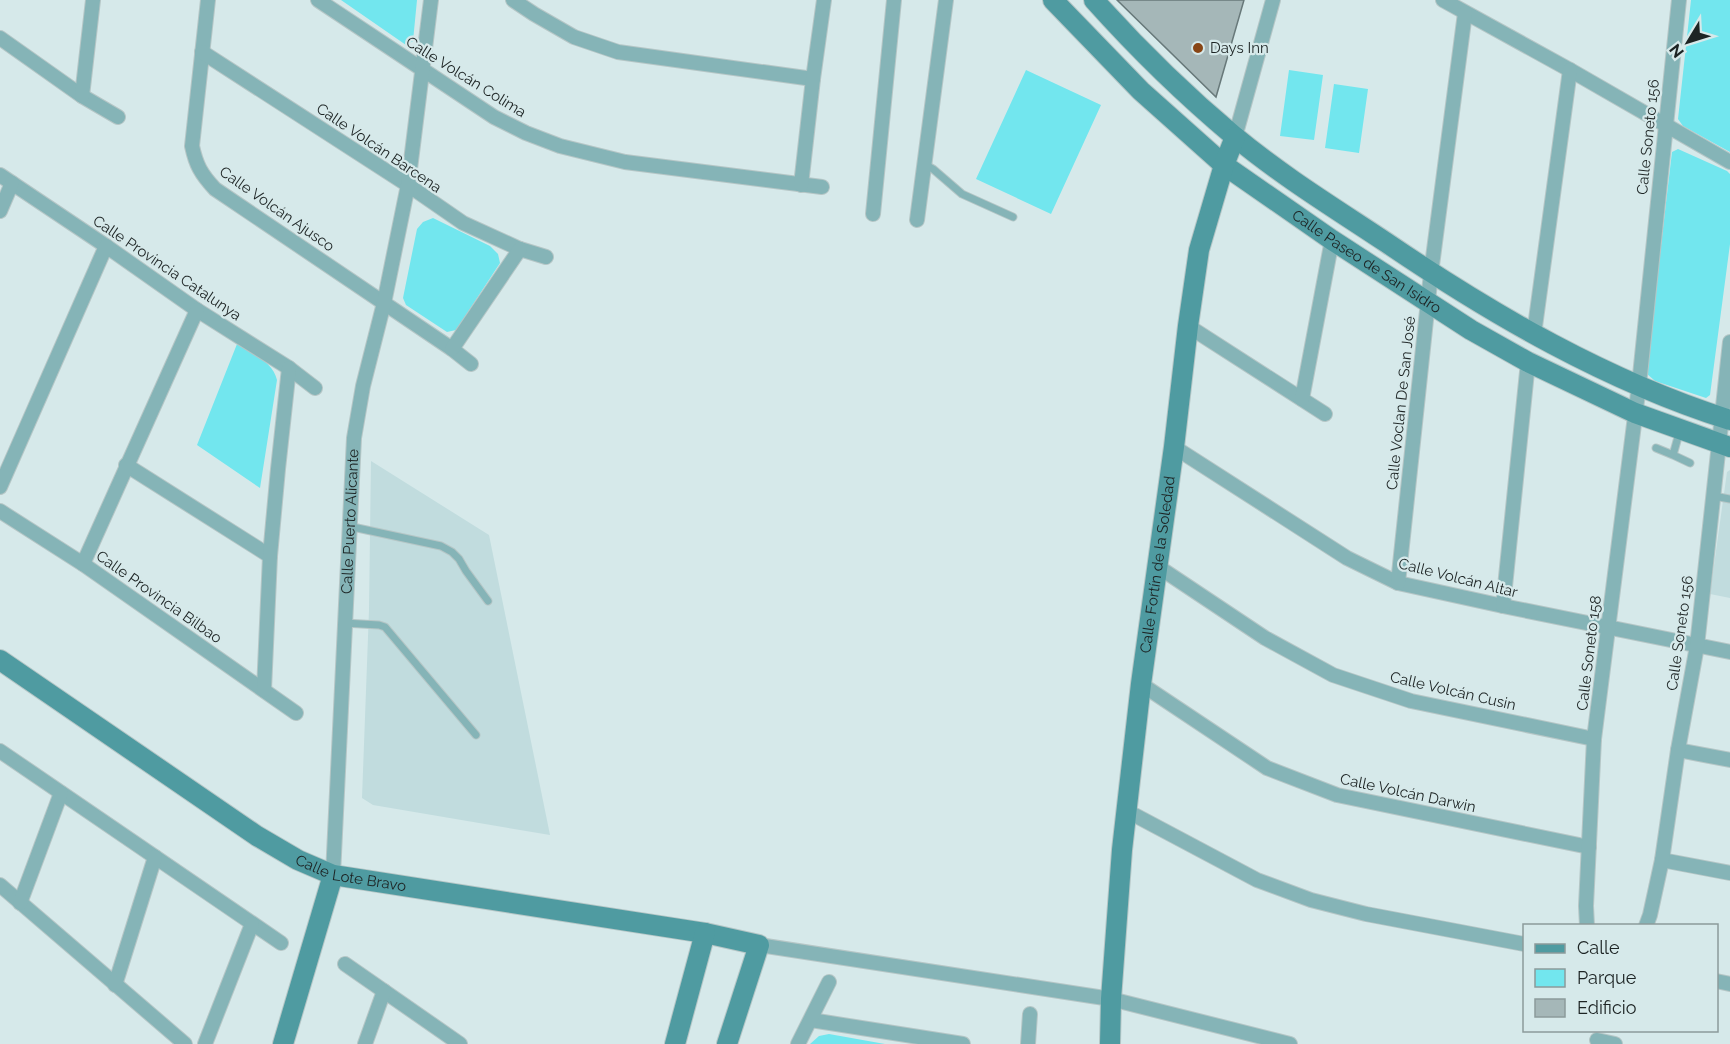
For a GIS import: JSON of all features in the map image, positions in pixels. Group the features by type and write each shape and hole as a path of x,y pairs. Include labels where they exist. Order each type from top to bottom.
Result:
{"street":[{"path":"82,96 93,0"},
{"name":"Calle Volcán Ajusco","path":"208,0 192,146 196,164 204,177 215,189 471,364"},
{"name":"Calle Volcán Colima","path":"318,0 494,117 560,146 626,162 822,187"},
{"name":"Calle Puerto Alicante","path":"284,1044 333,875 354,438 363,386 384,303 408,185 431,0"},
{"path":"513,0 574,37 618,52 813,79"},
{"path":"801,185 824,0"},
{"path":"873,214 894,0"},
{"path":"917,220 946,0"},
{"name":"Calle Paseo de San Isidro","path":"1053,0 1141,91 1224,165 1332,240 1471,330 1528,362 1635,413 1725,446"},
{"name":"Calle Paseo de San Isidro","path":"1094,0 1165,73 1235,137 1295,182 1431,273 1534,334 1639,386 1726,419"},
{"path":"1235,137 1273,0"},
{"path":"1443,0 1730,162"},
{"name":"Calle Soneto 156","path":"1639,386 1666,126 1676,1"},
{"name":"Calle Voclan De San José","path":"1398,583 1431,273 1465,13"},
{"path":"0,38 82,96 118,117"},
{"name":"Calle Volcán Barcena","path":"202,52 463,223 520,249 546,256"},
{"path":"1534,334 1570,70"},
{"name":"Calle Fortín de la Soledad","path":"1110,1044 1122,850 1141,684 1174,447 1188,326 1199,250 1224,165 1235,137"},
{"name":"Calle Provincia Catalunya","path":"0,175 197,310 289,368 315,388"},
{"path":"0,212 12,183"},
{"path":"1302,399 1332,240"},
{"path":"0,487 106,246"},
{"path":"452,349 520,249"},
{"path":"83,564 197,310"},
{"path":"1188,326 1325,414"},
{"name":"Calle Soneto 156","path":"1647,924 1662,860 1678,750 1697,646 1714,495 1725,446 1730,342"},
{"path":"1503,606 1528,362"},
{"path":"264,690 270,556 289,368"},
{"name":"Calle Soneto 158","path":"1587,924 1594,739 1639,386"},
{"name":"Calle Volcán Altar","path":"1174,447 1347,558 1398,583 1730,652"},
{"path":"126,465 270,556"},
{"name":"Calle Provincia Bilbao","path":"0,511 83,564 296,713"},
{"name":"Calle Volcán Cusin","path":"1158,566 1265,638 1333,675 1411,701 1594,739"},
{"name":"Calle Lote Bravo","path":"0,660 257,836 298,860 333,875 705,933 759,945"},
{"name":"Calle Volcán Darwin","path":"1141,684 1268,768 1337,795 1589,847"},
{"path":"1678,750 1730,760"},
{"path":"0,751 281,944"},
{"path":"20,903 61,793"},
{"path":"1127,811 1257,880 1311,900 1366,914 1523,944"},
{"path":"115,985 155,857"},
{"path":"1662,860 1730,873"},
{"path":"0,885 185,1044"},
{"path":"205,1044 252,924"},
{"path":"675,1044 705,933"},
{"path":"728,1044 759,945 1111,999 1290,1044"},
{"path":"345,964 460,1044"},
{"path":"798,1044 829,982"},
{"path":"365,1044 384,991"},
{"path":"1028,1044 1030,1014"},
{"path":"811,1020 921,1041 963,1044"},
{"path":"1597,1038 1615,1044"}],"lane":[{"path":"924,164 962,194 1013,218"},
{"path":"1673,455 1680,430"},
{"path":"1656,448 1690,463"},
{"path":"1714,495 1730,499"},
{"path":"348,526 441,546 459,559 488,601"},
{"path":"344,623 385,627 476,735"}],"shaded area":[{"path":"371,461 489,535 550,835 373,805 362,798 369,610"},
{"path":"1730,470 1730,598 1710,594 1727,472"}],"green space":[{"path":"341,0 417,0 413,41 406,45"},
{"path":"1691,0 1730,0 1730,152 1683,126 1678,119"},
{"path":"1026,70 1101,105 1051,214 976,179"},
{"path":"1289,70 1323,75 1314,140 1280,136"},
{"path":"1334,84 1368,89 1359,153 1325,148"},
{"path":"1678,149 1730,174 1730,244 1710,395 1706,398 1655,381 1646,373 1672,152"},
{"path":"433,218 490,246 498,254 500,263 456,330 447,332 406,305 403,298 417,229 423,222"},
{"path":"237,344 267,363 277,380 260,488 197,445"},
{"path":"829,1034 885,1044 810,1044 819,1036"}],"building":[{"name":"Days Inn","path":"1117,0 1244,0 1216,97"}],"place":[{"name":"Days Inn","path":"1198,48"}]}
